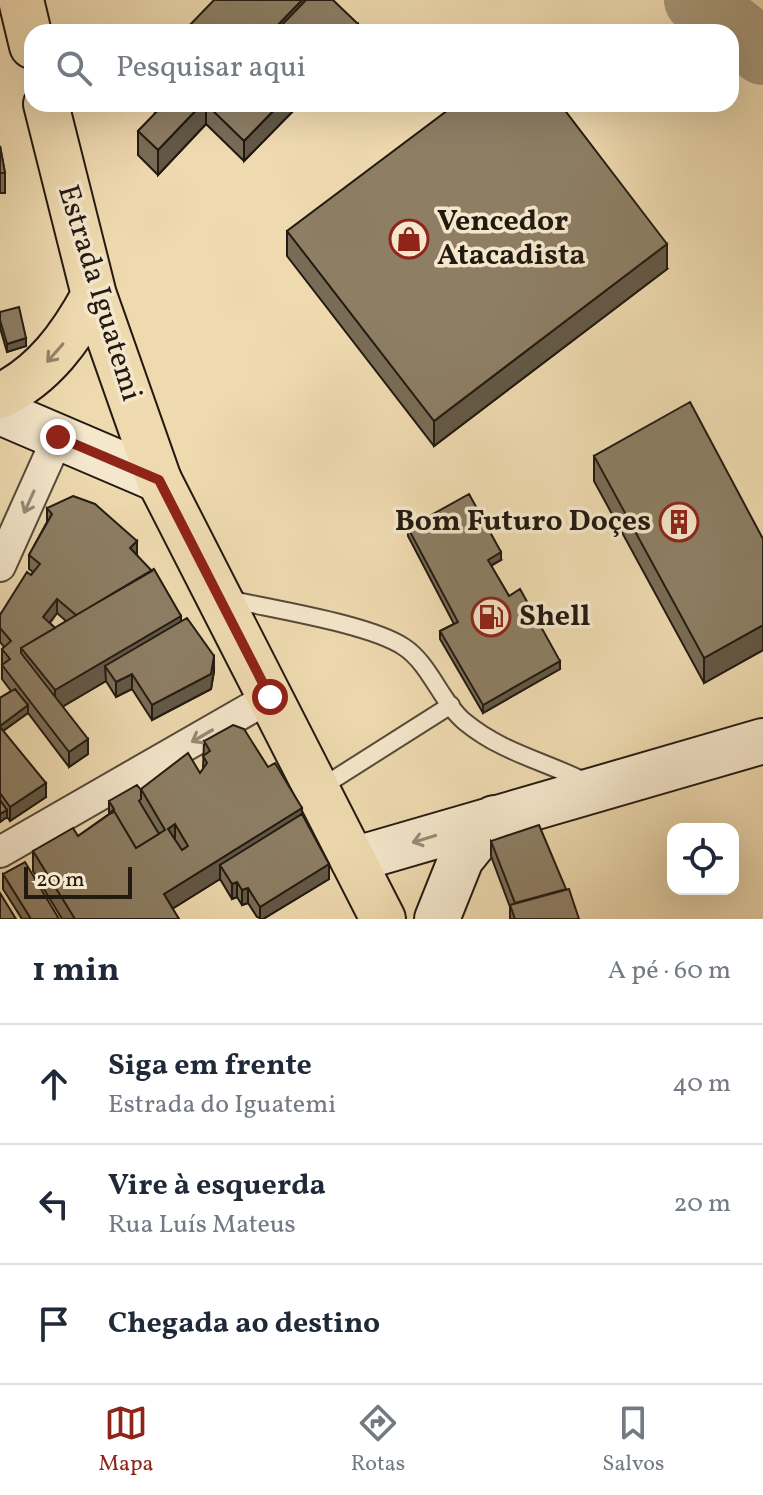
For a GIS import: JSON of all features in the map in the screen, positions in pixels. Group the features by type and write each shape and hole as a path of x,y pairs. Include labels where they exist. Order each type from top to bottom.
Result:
{"main road":[{"path":"21,0 27,24"},
{"name":"Estrada Iguatemi","path":"48,112 94,295 159,480 383,919"},
{"path":"0,396 29,380 45,365 77,327 94,295"}],"street":[{"path":"0,412 159,480"},
{"path":"0,566 58,437"},
{"path":"0,852 270,697"},
{"path":"353,860 763,741"},
{"path":"437,919 461,859 494,818"}],"lane":[{"path":"219,597 378,635 406,648 463,720 508,752 550,763 598,788"},
{"path":"317,790 451,705"}],"building":[{"path":"214,0 302,0 279,24 191,24"},
{"path":"306,0 333,0 358,24 283,24"},
{"path":"156,112 194,112 158,150 138,131"},
{"path":"214,112 272,112 244,141"},
{"path":"445,112 566,112 667,244 434,421 287,231"},
{"path":"0,146 5,173 0,173"},
{"path":"19,307 26,338 7,344 0,312"},
{"name":"Bom Futuro Doçes","path":"690,402 763,539 763,625 704,658 594,456"},
{"name":"Shell","path":"469,494 501,552 488,560 509,596 520,589 560,661 483,705 440,631 458,622 408,528"},
{"path":"73,496 95,504 137,541 130,548 152,571 76,615 57,599 43,617 55,628 21,648 21,653 88,739 69,752 2,665 10,659 2,649 11,641 0,628 0,615 27,572 31,575 40,564 29,555 52,514 47,508"},
{"path":"154,569 181,616 55,690 21,648"},
{"path":"187,618 214,656 211,674 152,705 132,674 116,682 105,666"},
{"path":"15,689 28,705 0,726 0,698"},
{"path":"233,725 244,729 268,767 275,763 302,808 164,894 179,919 75,919 33,851 73,828 78,836 114,811 136,848 165,830 141,789 188,753 200,773 207,763 203,756 210,751 204,741","holes":["175,824 188,846 182,850 168,829"]},
{"path":"0,727 46,783 10,807 0,793"},
{"path":"137,785 141,790 139,801 159,834 136,848 114,811 111,812 114,809 109,801"},
{"path":"0,800 7,810 0,814"},
{"path":"302,814 329,864 260,907 248,888 242,890 237,882 232,884 220,865"},
{"path":"539,825 566,889 515,903 491,841"},
{"path":"25,862 59,919 31,919 3,874"},
{"path":"569,889 579,919 515,919 510,905"},
{"path":"0,893 16,919 0,919"}],"waterway":[{"path":"697,0 727,24"},
{"path":"739,33 763,52"}],"place":[{"name":"Vencedor Atacadista","path":"409,239"},
{"name":"Bom Futuro Doçes","path":"679,522"},
{"name":"Shell","path":"491,617"}],"route":[{"path":"58,437 159,480 270,697"}]}
